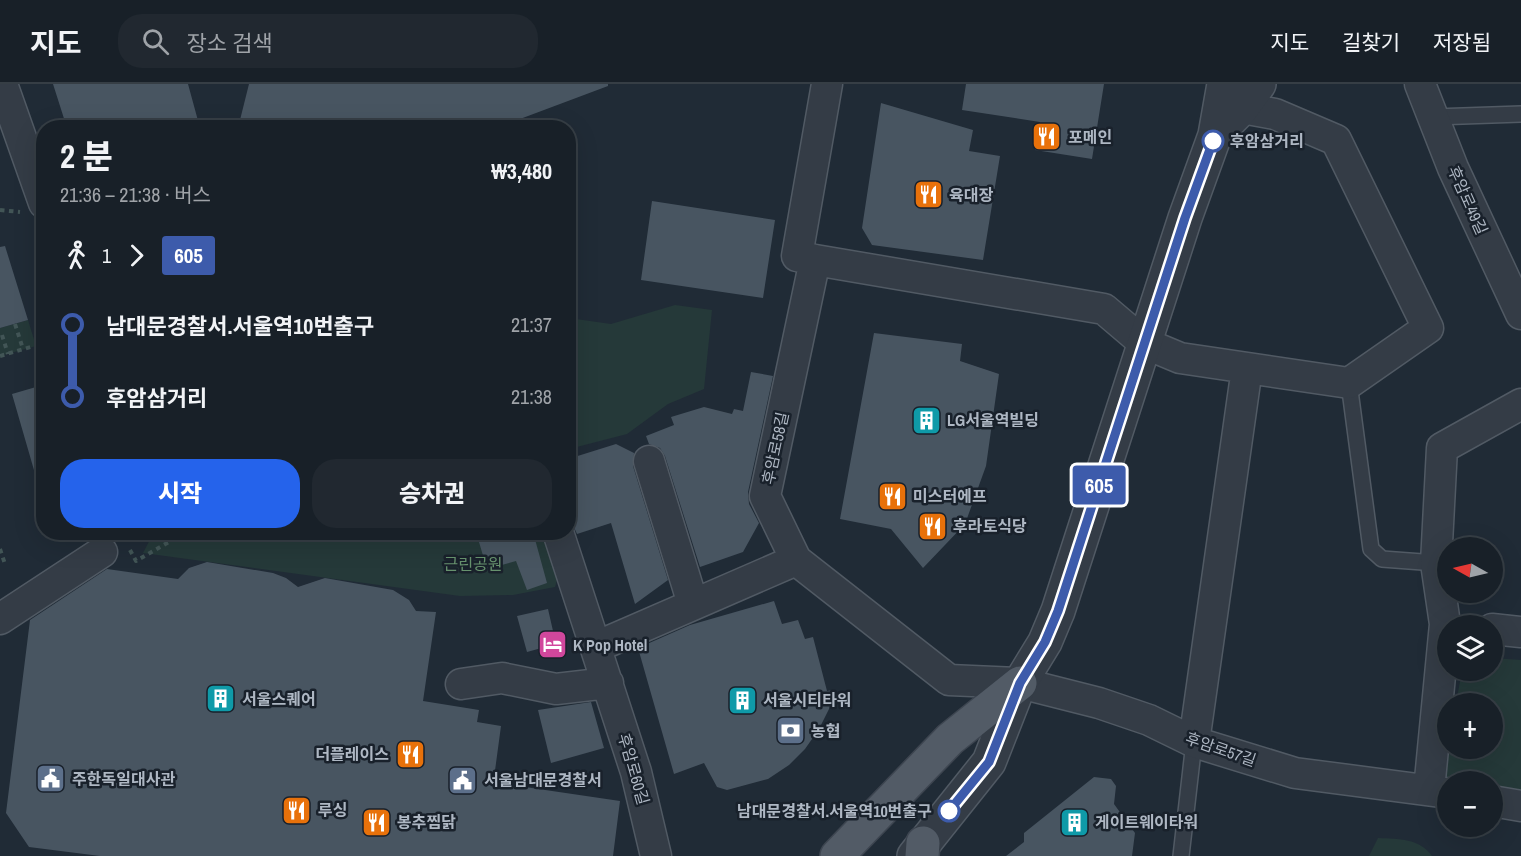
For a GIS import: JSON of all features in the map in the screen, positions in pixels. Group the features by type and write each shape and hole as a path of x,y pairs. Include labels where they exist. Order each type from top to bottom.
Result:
{"main road":[{"path":"837,856 951,739 1020,683"}],"street":[{"path":"2,84 36,180"},
{"path":"827,84 797,256 1104,309 1144,343 1180,358 1349,383 1428,328 1336,140 1275,114 1242,92 1215,135 1185,218 1144,343 1058,611 1045,642 1020,683 989,762 920,852"},
{"name":"후암로49길","path":"1420,84 1454,168 1517,298"},
{"name":"후암로58길","path":"815,260 765,496 796,560 949,680 1020,683"},
{"path":"1194,742 1247,368"},
{"name":"후암로57길","path":"1449,615 1436,563 1442,448 1521,404"},
{"path":"649,461 693,604"},
{"name":"후암로60길","path":"561,540 636,772 656,856"},
{"path":"0,619 102,552"},
{"path":"596,647 796,560"},
{"path":"1503,631 1521,633"},
{"path":"461,684 502,678 556,689 608,683"},
{"name":"후암로57길","path":"1440,771 1447,681"},
{"name":"후암로57길","path":"1020,683 1099,703 1149,720 1194,742 1295,773 1437,792"},
{"path":"1503,803 1521,806"}],"lane":[{"path":"1434,117 1521,114"},
{"path":"1349,383 1371,549 1382,559 1436,563"},
{"path":"1181,856 1194,742"}],"path":[{"path":"15,324 23,349"},
{"path":"2,335 8,354"},
{"path":"0,356 36,345"},
{"path":"123,540 136,561 172,540"},
{"path":"0,549 5,564"}],"green space":[{"path":"675,305 712,310 704,389 668,404 627,434 576,447 576,319 611,324"},
{"path":"28,320 36,346 0,356 0,328"},
{"name":"근린공원","path":"150,540 567,540 568,543 555,587 513,595 460,596 143,553"},
{"path":"1503,659 1521,660 1521,798 1503,794 1503,771 1445,771 1447,759 1503,759 1503,693 1458,693 1460,681 1503,681"},
{"path":"1378,838 1401,839 1415,843 1432,856 1369,856"}],"building":[{"path":"53,84 188,84 198,120 64,120"},
{"path":"249,84 608,84 608,86 520,120 240,120"},
{"path":"966,84 1104,84 1092,159 1035,150 1040,122 962,110"},
{"path":"881,103 973,130 969,151 1000,156 983,260 872,245 862,228"},
{"path":"652,201 775,220 763,298 641,280"},
{"path":"5,246 28,320 0,328 0,247"},
{"name":"LG서울역빌딩","path":"874,333 962,344 960,361 999,374 986,466 965,524 923,568 891,529 840,519"},
{"path":"751,372 773,376 748,492 749,504 759,523 743,552 700,567 665,456 660,448 649,444 646,436 674,425 671,417 704,407 732,414 734,409 743,411"},
{"path":"36,387 36,477 12,394"},
{"path":"616,444 634,453 633,466 668,580 635,604 611,523 577,534 576,532 576,456"},
{"path":"478,540 535,540 547,583 527,590 516,561 487,569"},
{"name":"서울스퀘어","path":"207,562 273,573 286,578 298,587 325,578 393,590 409,600 416,611 436,612 423,701 479,710 477,722 501,726 494,778 484,781 620,801 613,856 100,856 29,847 6,813 30,620 107,569 178,579 189,568"},
{"name":"서울시티타워","path":"774,601 782,624 798,620 805,639 813,637 827,691 833,690 829,709 819,729 805,749 789,765 768,779 727,790 717,787 704,763 674,774 638,648 690,625"},
{"path":"548,609 556,644 527,652 517,616"},
{"path":"591,702 604,748 551,763 538,710"},
{"name":"게이트웨이타워","path":"1094,777 1111,779 1116,786 1114,804 1135,833 1132,856 1006,856 1024,842 1024,833"}],"bus line":[{"name":"605","path":"949,811 989,762 1020,683 1045,642 1058,611 1185,218 1213,141"}],"place":[{"name":"포메인","path":"1047,137"},
{"name":"후암삼거리","path":"1213,141"},
{"name":"육대장","path":"928,195"},
{"name":"LG서울역빌딩","path":"926,420"},
{"name":"미스터에프","path":"892,496"},
{"name":"후라토식당","path":"932,526"},
{"name":"K Pop Hotel","path":"552,645"},
{"name":"서울스퀘어","path":"221,699"},
{"name":"서울시티타워","path":"742,700"},
{"name":"농협","path":"790,731"},
{"name":"더플레이스","path":"410,754"},
{"name":"주한독일대사관","path":"51,779"},
{"name":"서울남대문경찰서","path":"463,780"},
{"name":"루싱","path":"297,810"},
{"name":"남대문경찰서.서울역10번출구","path":"949,811"},
{"name":"봉추찜닭","path":"376,822"},
{"name":"게이트웨이타워","path":"1074,822"}]}
